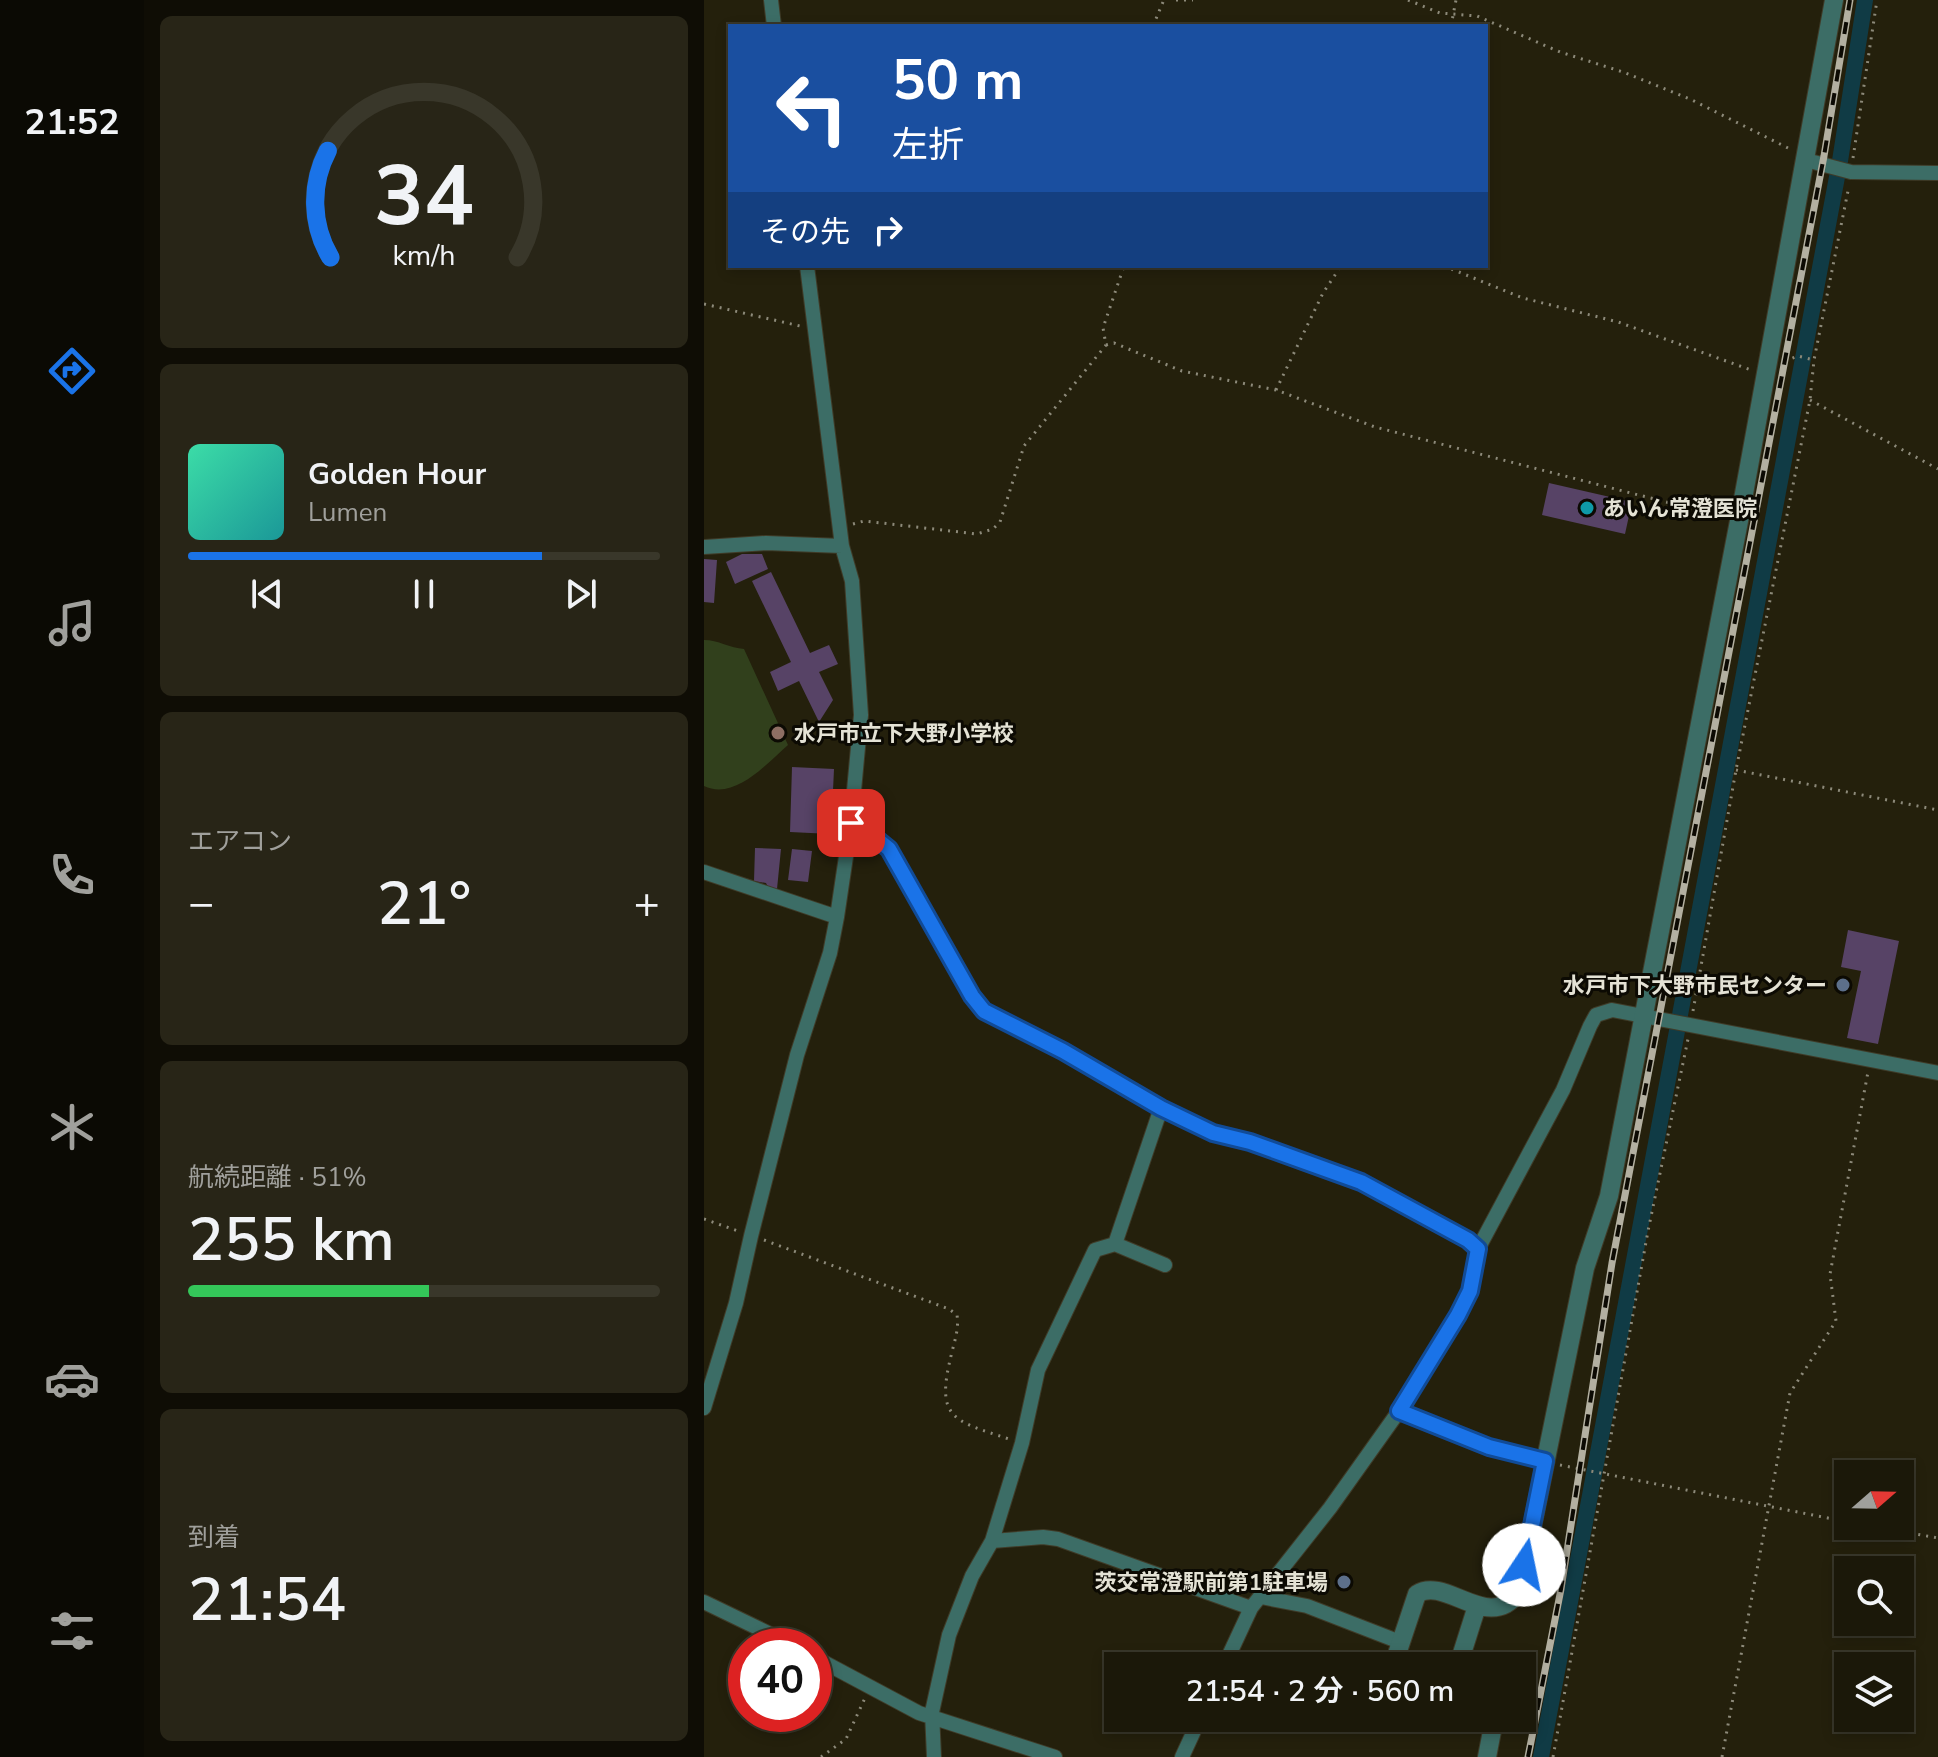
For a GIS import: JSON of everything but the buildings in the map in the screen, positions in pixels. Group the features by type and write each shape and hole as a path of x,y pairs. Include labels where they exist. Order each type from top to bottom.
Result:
{"street":[{"path":"771,0 774,24"},
{"path":"1397,1652 1417,1594 1423,1590 1432,1589 1477,1606 1500,1607 1512,1601 1519,1591 1585,1268 1609,1196 1739,521 1834,0"},
{"path":"1806,160 1848,171 1938,173"},
{"path":"704,1408 736,1303 797,1055 830,953 851,823 861,701 852,581 842,546 807,268"},
{"path":"704,547 766,543 842,546"},
{"path":"851,823 867,831 889,849 972,996 984,1011 1063,1051 1161,1108 1213,1133 1250,1142 1361,1182 1468,1240 1478,1249"},
{"path":"704,872 837,917"},
{"path":"1231,1652 1256,1603 1399,1411 1458,1315 1470,1291 1478,1249 1563,1090 1596,1015 1612,1010 1938,1073"},
{"path":"1115,1244 1161,1108"},
{"path":"934,1757 934,1710 949,1635 972,1576 992,1541 1022,1443 1038,1370 1095,1250 1115,1244 1165,1265"},
{"path":"1399,1411 1489,1447 1545,1461"},
{"path":"992,1541 1043,1537 1058,1539 1256,1603 1307,1606 1400,1642"},
{"path":"704,1602 758,1628"},
{"path":"1462,1652 1477,1606"},
{"path":"832,1667 870,1687 1055,1757"},
{"path":"1182,1757 1194,1732"},
{"path":"1487,1757 1492,1732"}],"path":[{"path":"1154,24 1163,2 1168,0"},
{"path":"1176,0 1193,0"},
{"path":"1408,0 1425,9 1477,16 1560,52 1623,72 1692,100 1791,149 1806,160"},
{"path":"1451,24 1456,0"},
{"path":"1553,1757 1606,1475 1683,1025 1810,400 1814,360 1877,0"},
{"path":"1106,345 1103,328 1123,268"},
{"path":"1276,390 1323,293 1340,268"},
{"path":"1449,268 1523,298 1618,322 1765,376"},
{"path":"704,304 815,329"},
{"path":"841,527 864,521 977,534 993,529 1000,522 1024,446 1106,345 1114,343 1182,371 1276,390 1375,427 1739,521"},
{"path":"1798,356 1814,360"},
{"path":"1810,400 1938,469"},
{"path":"1736,770 1938,810"},
{"path":"1722,1757 1790,1393 1836,1321 1830,1274 1870,1060"},
{"path":"704,1219 949,1309 957,1315 958,1327 944,1384 945,1400 951,1412 961,1421 1022,1443"},
{"path":"1545,1461 1834,1519"},
{"path":"1914,1534 1938,1538"},
{"path":"821,1757 846,1739 870,1687"}],"green space":[{"path":"704,640 744,649 788,745 750,778 727,788 704,786"}],"waterway":[{"path":"1541,1757 1840,161 1865,0"}],"railway":[{"path":"1528,1757 1561,1589 1612,1263 1824,156 1850,0"}],"place":[{"name":"あいん常澄医院","path":"1587,508"},
{"name":"水戸市立下大野小学校","path":"778,733"},
{"name":"水戸市下大野市民センター","path":"1843,985"},
{"name":"茨交常澄駅前第1駐車場","path":"1344,1582"}],"route":[{"path":"851,823 857,824 889,849 972,996 984,1011 1063,1051 1161,1108 1213,1133 1250,1142 1361,1182 1468,1240 1478,1249 1470,1291 1399,1411 1489,1447 1545,1461 1524,1565"}]}
